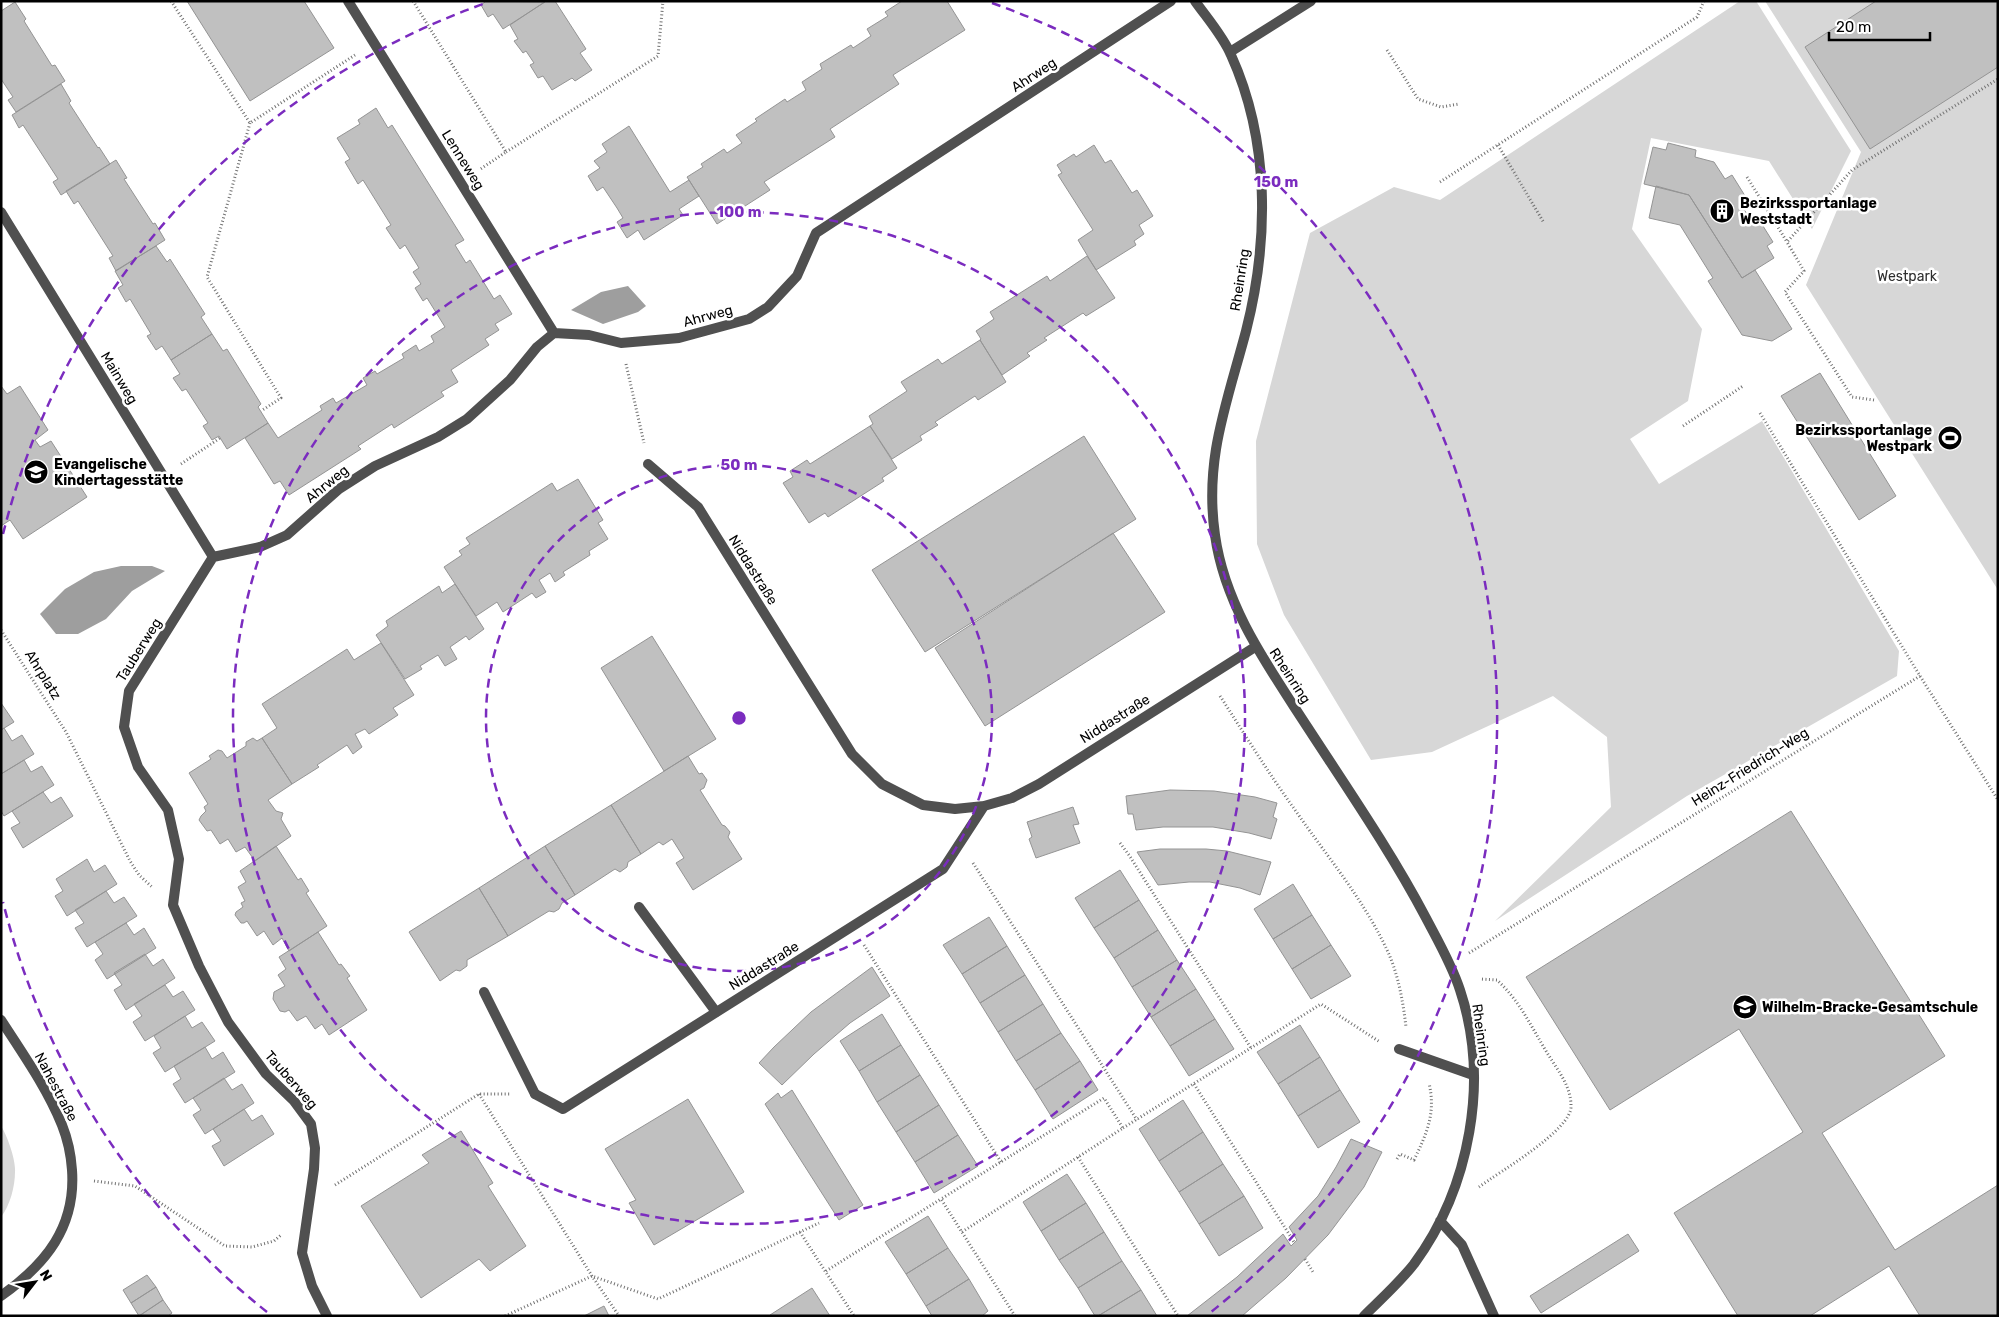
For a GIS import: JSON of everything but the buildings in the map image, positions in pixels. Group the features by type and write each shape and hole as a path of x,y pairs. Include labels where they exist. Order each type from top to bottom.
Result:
{"street":[{"name":"Lenneweg","path":"348,1 554,333"},
{"name":"Ahrweg","path":"213,557 260,547 287,535 339,489 360,475 375,466 438,437 467,419 510,380 537,347 554,333 589,335 621,343 679,338 749,319 768,307 797,276 816,233 1171,1"},
{"name":"Rheinring","path":"1195,1 1230,52 1243,87 1254,129 1262,181 1262,227 1257,279 1246,330 1216,444 1212,486 1215,537 1227,582 1255,647 1403,876 1448,961 1460,991 1470,1033 1473,1105 1469,1133 1461,1165 1446,1211 1414,1263 1395,1286 1364,1316"},
{"path":"1230,52 1311,1"},
{"name":"Mainweg","path":"1,212 213,557"},
{"name":"Niddastraße","path":"648,464 698,507 852,754 882,784 923,804 955,809 984,806 1012,798 1039,784 1255,647"},
{"name":"Tauberweg","path":"213,557 129,691 124,727 138,767 168,810 179,859 173,905 199,966 228,1022 266,1074 294,1101 311,1124 315,1148 310,1206 302,1253 312,1286 327,1316"},
{"name":"Niddastraße","path":"535,1094 563,1109 853,927 943,869 984,806"},
{"path":"639,907 716,1012"},
{"path":"484,992 535,1094"},
{"name":"Nahestraße","path":"1,1020 37,1076 63,1127 71,1153 73,1179 72,1202 66,1224 54,1245 17,1285 1,1296"},
{"path":"1402,1050 1473,1075"},
{"path":"1440,1222 1462,1245 1494,1316"}],"path":[{"path":"171,1 250,123"},
{"path":"413,1 506,152"},
{"path":"461,182 658,56 663,1"},
{"path":"1440,182 1697,17 1704,1"},
{"path":"261,411 281,398 207,277 250,123 374,42"},
{"path":"1387,50 1418,98 1441,107 1459,104"},
{"path":"1787,242 1852,170 1998,79"},
{"path":"1498,145 1544,223"},
{"path":"1747,177 1804,271 1785,292 1852,397 1874,400"},
{"path":"621,343 648,464"},
{"path":"1683,426 1743,386"},
{"path":"1760,413 1998,800"},
{"path":"163,476 220,438"},
{"name":"Ahrplatz","path":"1,630 66,732 130,861 139,875 173,905"},
{"name":"Heinz-Friedrich-Weg","path":"1468,953 1920,676"},
{"path":"1228,708 1291,805 1352,889 1388,951 1403,1005 1406,1029 1402,1050"},
{"path":"960,843 1137,1120"},
{"path":"1120,843 1251,1048"},
{"path":"853,927 1001,1162"},
{"path":"1446,1211 1553,1136 1564,1123 1572,1108 1569,1089 1511,993 1496,980 1478,979 1460,991"},
{"path":"962,1232 1321,1004 1378,1041 1402,1050 1428,1079 1433,1100 1430,1120 1414,1160 1400,1154 1397,1159"},
{"path":"1194,1084 1294,1242"},
{"path":"479,1094 592,1276 619,1316"},
{"path":"73,1179 135,1186 225,1246 252,1246 274,1241 329,1190 479,1094 535,1094"},
{"path":"826,1271 1104,1098 1123,1128"},
{"path":"1078,1157 1178,1316"},
{"path":"941,1199 1015,1316"},
{"path":"505,1316 592,1276 658,1299 819,1223"},
{"path":"800,1232 854,1316"},
{"path":"1305,1259 1313,1272"}],"green space":[{"path":"1740,1 1756,1 1851,151 1812,229 1769,161 1651,138 1632,229 1702,329 1688,401 1630,439 1659,484 1762,421 1899,651 1897,676 1687,796 1495,921 1611,807 1607,737 1553,696 1432,752 1371,760 1284,615 1257,544 1256,441 1310,233 1394,187 1440,200"},
{"name":"Westpark","path":"1765,1 1998,1 1998,590 1806,285 1861,152"},
{"path":"1,1126 11,1148 15,1172 11,1196 1,1217"}],"shaded area":[{"path":"628,286 646,306 638,312 603,324 571,310 601,292"},
{"path":"121,566 152,566 165,571 132,591 106,619 78,634 56,634 40,614 65,589 94,572"}],"place":[{"name":"Bezirkssportanlage Weststadt","path":"1722,211"},
{"name":"Bezirkssportanlage Westpark","path":"1950,438"},
{"name":"Evangelische Kindertagesstätte","path":"36,472"},
{"name":"Wilhelm-Bracke-Gesamtschule","path":"1745,1007"}]}
